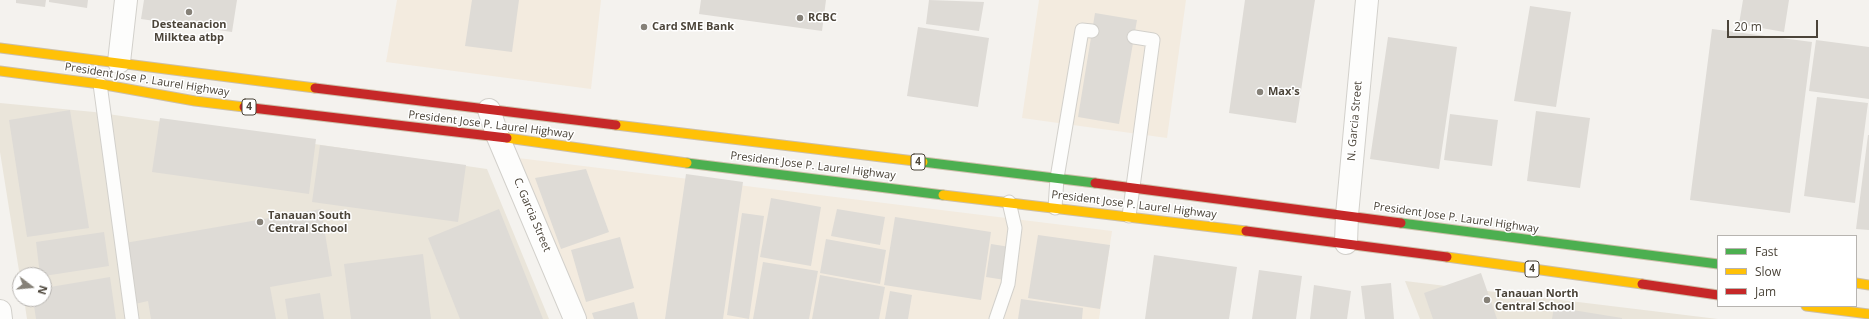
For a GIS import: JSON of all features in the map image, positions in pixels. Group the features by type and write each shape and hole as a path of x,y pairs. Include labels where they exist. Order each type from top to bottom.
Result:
{"highway":[{"name":"President Jose P. Laurel Highway","path":"0,48 489,110 1057,178 1717,264"},
{"name":"President Jose P. Laurel Highway","path":"0,71 100,84 195,101 498,137 831,182 1130,216 1346,243 1717,295"},
{"path":"1857,283 1869,285"},
{"path":"1814,307 1869,314"}],"street":[{"path":"119,62 126,0"},
{"name":"N. Garcia Street","path":"1346,243 1346,215 1367,0"},
{"name":"C. Garcia Street","path":"489,110 498,137 575,319"},
{"path":"0,311 1,319"}],"lane":[{"path":"1055,208 1057,178 1082,30 1092,31"},
{"path":"1130,216 1153,40 1134,37"},
{"path":"100,84 132,319"},
{"path":"996,319 1008,284 1015,228 1009,202"}],"shaded area":[{"path":"397,0 601,0 591,89 386,62"},
{"path":"1039,0 1186,0 1167,138 1022,118"},
{"name":"Tanauan South Central School","path":"0,103 94,112 487,169 549,319 27,319 25,307 52,307 52,267 18,267 0,152"},
{"path":"518,158 1112,231 1099,319 581,319"},
{"name":"Tanauan North Central School","path":"1405,281 1718,319 1420,319"}],"building":[{"path":"16,0 46,0 45,7 16,3"},
{"path":"49,0 88,0 87,8 49,2"},
{"path":"144,0 237,0 232,32 141,19"},
{"path":"472,0 519,0 512,52 465,46"},
{"path":"701,0 826,0 822,31 699,14"},
{"path":"929,0 984,2 979,31 926,24"},
{"path":"1245,0 1315,0 1296,123 1229,113"},
{"path":"1743,0 1789,0 1784,32 1739,24"},
{"path":"1530,6 1571,12 1556,107 1514,101"},
{"path":"1095,13 1137,20 1119,124 1078,117"},
{"path":"918,27 989,38 978,107 907,96"},
{"path":"1712,29 1812,42 1790,213 1690,200"},
{"path":"1388,37 1457,47 1439,169 1370,159"},
{"path":"1816,40 1869,47 1869,99 1809,91"},
{"path":"1817,97 1868,103 1855,203 1804,196"},
{"path":"70,110 89,228 27,237 9,120"},
{"path":"1536,111 1590,118 1580,188 1527,181"},
{"path":"1450,114 1498,120 1492,166 1444,160"},
{"path":"160,118 316,139 309,194 152,172"},
{"path":"1869,135 1869,230 1856,229"},
{"path":"320,145 466,165 458,222 312,202"},
{"path":"586,169 609,232 561,249 535,178"},
{"path":"686,174 743,182 723,319 665,319"},
{"path":"771,198 821,207 811,266 760,257"},
{"path":"321,209 332,276 270,287 276,319 151,319 148,301 135,304 125,243"},
{"path":"499,209 543,319 460,319 428,238"},
{"path":"837,209 885,217 880,245 831,236"},
{"path":"742,213 764,216 749,319 727,315"},
{"path":"895,217 991,232 981,300 884,285"},
{"path":"104,232 109,266 52,275 52,267 39,267 36,242"},
{"path":"1038,235 1110,245 1100,309 1028,298"},
{"path":"620,237 634,288 586,302 571,250"},
{"path":"826,239 886,250 880,284 820,273"},
{"path":"991,244 1010,247 1005,280 986,277"},
{"path":"423,254 431,319 351,319 344,264"},
{"path":"1154,255 1237,267 1229,319 1145,319"},
{"path":"763,262 818,271 809,319 753,319"},
{"path":"1259,270 1302,276 1296,319 1252,319"},
{"path":"1481,273 1497,319 1433,319 1424,293"},
{"path":"820,275 885,287 879,319 812,319"},
{"path":"110,277 116,319 36,319 34,307 52,307 52,287"},
{"path":"1391,283 1394,319 1365,319 1361,286"},
{"path":"1314,285 1351,291 1347,319 1310,319"},
{"path":"890,291 912,295 908,319 885,319"},
{"path":"320,293 324,319 288,319 285,299"},
{"path":"1021,299 1083,308 1082,319 1018,319"},
{"path":"634,302 638,319 594,319 592,313"},
{"path":"1554,307 1622,318 1622,319 1552,319"}],"traffic: fast":[{"path":"923,162 1095,183"},
{"path":"687,163 943,195"},
{"path":"1401,223 1717,264"}],"traffic: slow":[{"path":"0,48 315,88"},
{"path":"0,71 100,84 195,101 244,107"},
{"path":"616,125 923,162"},
{"path":"507,138 687,163"},
{"path":"943,195 1246,231"},
{"path":"1447,257 1642,284"},
{"path":"1857,283 1869,285"},
{"path":"1814,307 1869,314"}],"traffic: jam":[{"path":"315,88 616,125"},
{"path":"244,107 507,138"},
{"path":"1095,183 1401,223"},
{"path":"1246,231 1447,257"},
{"path":"1642,284 1717,295"}],"place":[{"name":"Desteanacion Milktea atbp","path":"189,12"},
{"name":"RCBC","path":"800,18"},
{"name":"Card SME Bank","path":"644,27"},
{"name":"Max's","path":"1260,92"},
{"name":"Tanauan South Central School","path":"260,222"},
{"name":"Tanauan North Central School","path":"1487,300"}]}
